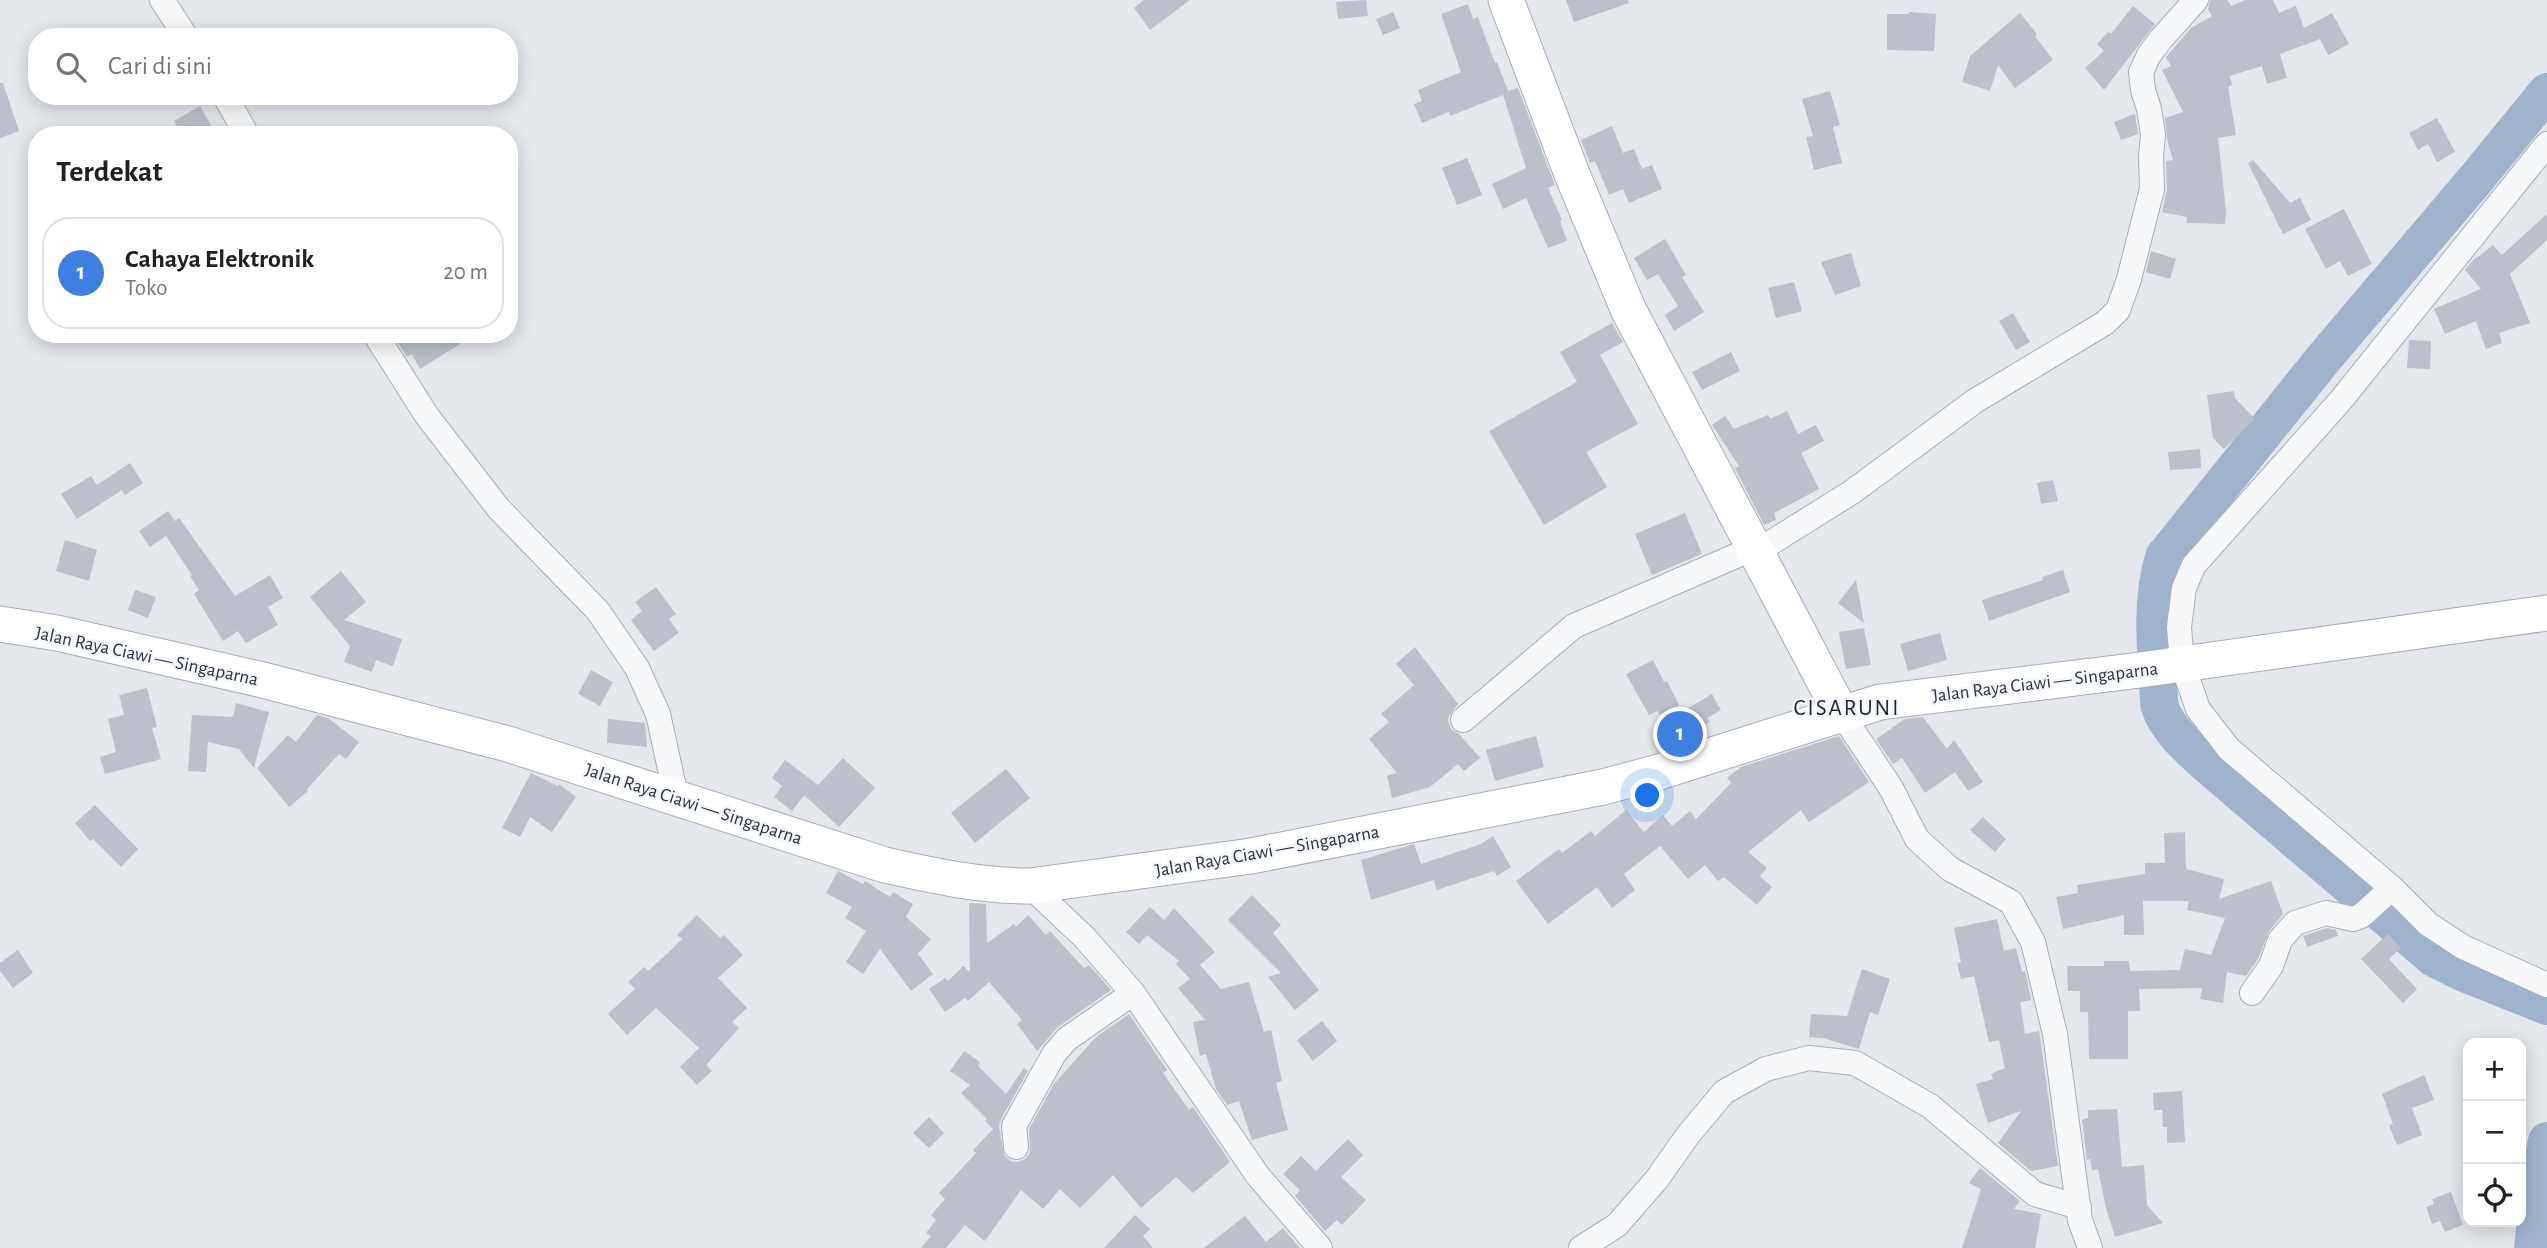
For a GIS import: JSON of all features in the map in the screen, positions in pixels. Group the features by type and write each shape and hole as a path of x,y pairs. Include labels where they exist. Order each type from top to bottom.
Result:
{"main road":[{"path":"1506,0 1572,173 1628,309 1841,713"},
{"name":"Jalan Raya Ciawi — Singaparna","path":"0,624 57,633 263,680 508,744 885,865 949,880 998,886 1030,886 1251,856 1603,787 1880,702 2547,613"}],"street":[{"path":"162,0 181,28"},
{"path":"1462,720 1574,626 1755,550 1852,492 1975,401 2105,323 2118,310 2129,279 2152,188 2153,134 2141,72 2149,55 2196,0"},
{"path":"230,105 242,126"},
{"path":"2547,144 2341,400 2194,565 2184,588 2179,627 2164,666 2229,749 2377,901 2428,924 2463,947 2547,985"},
{"path":"381,343 427,416 499,509 598,611 637,668 658,714 676,796"},
{"path":"1841,713 1891,788 1917,839 1951,869 2011,902 2033,942 2056,1034 2079,1207 2090,1248"},
{"path":"1030,886 1085,937 1133,993 1258,1176 1320,1248"},
{"path":"2252,993 2271,966 2280,940 2295,923 2326,913 2353,919 2377,901"},
{"path":"1016,1147 1014,1126 1054,1054 1067,1039 1133,993"},
{"path":"1581,1248 1617,1225 1657,1179 1724,1092 1766,1069 1809,1058 1855,1063 1930,1107 2035,1194 2079,1207"}],"building":[{"path":"1144,0 1190,0 1150,30 1134,8"},
{"path":"1366,0 1368,16 1338,19 1336,2"},
{"path":"1566,0 1628,0 1629,3 1574,22"},
{"path":"2210,0 2227,0 2231,6 2245,0 2273,0 2279,13 2296,6 2304,28 2332,13 2349,44 2328,55 2320,39 2280,54 2287,78 2267,84 2262,66 2230,76 2232,85 2228,87 2236,135 2218,138 2225,224 2186,223 2187,217 2162,212 2167,189 2166,161 2173,160 2165,118 2183,112 2162,70 2171,66 2166,57 2191,28 2212,16 2208,9"},
{"path":"1468,4 1473,19 1478,17 1508,91 1518,88 1555,185 1548,188 1562,220 1560,221 1567,241 1548,248 1526,198 1503,209 1492,184 1526,168 1503,95 1450,116 1449,112 1422,123 1414,104 1422,101 1418,90 1461,72 1441,14"},
{"path":"2133,6 2155,24 2104,90 2085,68 2104,51 2097,44 2108,32 2111,34"},
{"path":"1393,12 1400,28 1383,35 1376,19"},
{"path":"2020,13 2053,60 2015,88 1998,65 1990,91 1962,82 1970,56"},
{"path":"1887,14 1936,14 1934,51 1887,50"},
{"path":"0,83 3,83 19,131 0,138"},
{"path":"1830,91 1840,125 1833,127 1842,163 1814,170 1806,137 1813,136 1802,99"},
{"path":"200,106 211,126 177,126 174,121"},
{"path":"2135,114 2138,134 2121,140 2114,122"},
{"path":"2437,118 2455,152 2437,162 2428,144 2418,150 2409,133"},
{"path":"1612,126 1623,153 1634,149 1642,169 1652,165 1662,189 1629,203 1623,189 1609,195 1595,161 1590,163 1581,140"},
{"path":"1467,158 1482,195 1457,205 1442,168"},
{"path":"2253,160 2290,203 2300,198 2311,220 2283,234 2248,163"},
{"path":"2344,209 2372,264 2348,276 2340,261 2326,269 2305,229"},
{"path":"2547,214 2547,240 2510,274 2530,323 2499,333 2502,343 2486,349 2476,321 2445,334 2434,309 2481,289 2465,270 2476,257 2493,245 2502,255"},
{"path":"1665,239 1686,275 1682,277 1704,312 1674,331 1665,315 1678,306 1658,274 1647,280 1634,258"},
{"path":"2151,251 2176,259 2170,279 2146,272"},
{"path":"1851,253 1861,286 1835,295 1821,262"},
{"path":"1794,282 1802,311 1776,318 1768,288"},
{"path":"2013,313 2030,342 2016,350 1999,321"},
{"path":"1612,323 1623,342 1600,355 1638,424 1586,452 1607,487 1544,525 1489,431 1577,382 1560,352"},
{"path":"2409,340 2431,341 2430,369 2407,368"},
{"path":"398,343 462,343 420,369 412,354 407,357"},
{"path":"1731,352 1740,371 1702,390 1692,372"},
{"path":"2234,391 2235,398 2255,419 2224,449 2213,438 2207,395"},
{"path":"1787,411 1798,434 1816,425 1824,441 1801,453 1819,489 1774,513 1776,520 1764,525 1735,468 1739,466 1712,425 1725,416 1734,429 1768,415 1770,419"},
{"path":"2200,449 2201,468 2170,470 2168,452"},
{"path":"130,463 143,483 125,495 122,490 77,519 61,494 91,476 97,485"},
{"path":"2053,480 2058,501 2041,504 2037,483"},
{"path":"168,511 175,521 179,518 235,596 270,575 283,598 268,607 278,625 246,643 238,631 223,641 194,594 199,590 190,576 192,575 166,536 150,547 139,531"},
{"path":"1685,513 1702,554 1652,575 1635,534"},
{"path":"65,540 97,550 89,581 56,571"},
{"path":"2063,570 2070,592 1989,621 1982,600 2043,580 2042,577"},
{"path":"341,571 366,602 344,620 402,639 393,666 376,660 372,672 344,662 350,646 310,597"},
{"path":"1856,580 1864,623 1838,603"},
{"path":"656,587 676,614 669,619 679,633 654,651 631,620 642,611 635,602"},
{"path":"135,590 156,597 148,618 128,610"},
{"path":"1864,628 1871,665 1846,669 1839,632"},
{"path":"1940,633 1947,660 1908,671 1900,644"},
{"path":"1415,647 1458,704 1449,716 1451,729 1459,734 1480,758 1464,771 1458,764 1430,787 1392,798 1387,776 1397,773 1369,739 1389,722 1381,714 1414,685 1396,664"},
{"path":"1653,660 1679,705 1660,715 1657,711 1649,715 1626,674"},
{"path":"591,670 613,682 600,706 578,694"},
{"path":"147,688 157,727 152,728 161,759 105,774 100,757 116,752 108,719 124,715 119,695"},
{"path":"1712,694 1721,710 1707,718 1710,722 1684,737 1673,717"},
{"path":"236,703 269,712 254,768 239,749 208,742 206,772 188,771 192,715 233,717"},
{"path":"317,715 328,718 359,742 346,759 339,754 308,791 289,807 257,768 288,735 296,742"},
{"path":"1923,717 1947,749 1954,740 1983,782 1968,791 1955,772 1925,793 1902,758 1893,764 1876,739 1905,719"},
{"path":"608,719 645,723 647,747 607,743"},
{"path":"1536,736 1544,767 1495,781 1486,750"},
{"path":"1839,736 1869,782 1809,822 1801,810 1748,852 1767,868 1760,876 1772,887 1757,905 1724,877 1718,881 1705,865 1688,879 1660,846 1624,874 1635,890 1612,908 1597,887 1548,924 1516,881 1559,849 1562,853 1591,831 1595,836 1626,810 1644,832 1663,815 1672,826 1690,811 1696,819 1731,783 1727,778 1741,767"},
{"path":"843,758 875,788 839,827 804,795 792,811 774,797 782,786 772,778 785,760 818,785"},
{"path":"1006,769 1030,798 975,843 951,813"},
{"path":"531,773 558,786 559,784 576,797 552,832 530,817 520,837 502,828"},
{"path":"95,805 138,849 121,867 93,839 90,841 75,823"},
{"path":"1983,817 2006,839 1995,852 1970,830"},
{"path":"2185,832 2186,869 2224,879 2219,899 2271,881 2283,914 2269,931 2258,959 2246,976 2227,972 2223,1003 2200,999 2202,988 2139,989 2140,1011 2128,1011 2128,1059 2089,1059 2088,1012 2080,1012 2080,991 2068,991 2067,966 2104,966 2104,961 2129,961 2130,971 2180,970 2185,949 2211,955 2225,918 2187,910 2189,901 2143,901 2144,935 2124,935 2124,915 2063,929 2056,897 2078,893 2077,885 2145,874 2145,863 2165,863 2164,833"},
{"path":"1493,836 1511,867 1497,876 1494,871 1437,890 1434,880 1371,900 1361,860 1414,844 1421,864 1481,844"},
{"path":"838,871 863,884 865,881 890,897 893,892 913,904 906,917 931,939 918,954 933,974 911,991 880,949 863,974 846,962 866,931 845,918 852,907 826,893"},
{"path":"1252,895 1281,925 1273,933 1319,990 1295,1010 1268,977 1281,973 1228,920"},
{"path":"969,903 986,904 987,943 1014,924 1016,927 1028,915 1046,935 1050,931 1084,968 1089,965 1111,990 1058,1027 1037,1051 1017,1024 1022,1020 989,982 968,1001 965,998 945,1012 929,989 945,978 948,981 963,966 970,972"},
{"path":"1150,907 1164,920 1174,908 1215,952 1200,965 1221,989 1249,982 1264,1032 1271,1030 1282,1081 1276,1083 1288,1130 1252,1140 1239,1101 1227,1105 1216,1089 1206,1054 1200,1056 1193,1022 1205,1020 1178,988 1190,979 1176,964 1179,961 1147,935 1139,944 1126,932"},
{"path":"697,915 720,938 724,935 743,955 718,978 747,1008 732,1022 739,1028 706,1065 712,1071 697,1085 680,1067 699,1048 656,1008 627,1035 608,1014 635,989 628,982 644,967 648,971 668,953 682,939 677,935"},
{"path":"1997,919 2004,951 2016,948 2022,972 2025,971 2031,1000 2020,1002 2025,1034 2039,1031 2058,1166 2031,1171 1998,1143 2021,1111 1988,1123 1976,1084 1993,1079 1991,1074 2005,1068 1999,1040 1989,1042 1974,976 1961,979 1957,963 1961,962 1954,928"},
{"path":"2327,928 2336,930 2338,936 2307,947 2303,936"},
{"path":"2388,934 2401,948 2389,959 2417,989 2403,1003 2361,959"},
{"path":"18,950 33,973 13,988 0,971 0,963"},
{"path":"1862,969 1890,979 1878,1015 1870,1012 1859,1049 1823,1038 1809,1037 1811,1014 1847,1016"},
{"path":"1129,1014 1167,1070 1163,1073 1189,1110 1193,1107 1230,1162 1193,1193 1176,1177 1141,1208 1113,1175 1080,1208 1060,1189 1043,1209 1021,1190 985,1241 965,1225 946,1248 921,1248 931,1236 926,1233 936,1220 931,1215 945,1199 939,1193 976,1153 973,1150 993,1129 985,1121 987,1119 961,1093 970,1085 950,1071 964,1051 980,1062 978,1066 1006,1094 1024,1068 1028,1071 999,1127 1004,1155 1010,1161 1018,1162 1030,1153 1029,1129 1054,1084 1096,1037"},
{"path":"1322,1021 1337,1041 1313,1061 1297,1040"},
{"path":"2424,1075 2434,1100 2412,1108 2422,1135 2397,1145 2382,1094"},
{"path":"2182,1091 2185,1142 2167,1143 2167,1127 2163,1127 2162,1110 2154,1110 2153,1093"},
{"path":"2117,1109 2122,1167 2144,1165 2147,1205 2163,1223 2115,1237 2098,1169 2092,1170 2090,1159 2087,1160 2082,1120 2088,1118 2088,1110"},
{"path":"929,1117 944,1133 929,1148 913,1133"},
{"path":"1348,1139 1363,1155 1341,1177 1366,1200 1342,1225 1337,1220 1325,1231 1295,1196 1300,1190 1283,1174 1301,1156 1316,1171"},
{"path":"1980,1168 2020,1201 2014,1209 2041,1214 2035,1248 1962,1248 1981,1189 1969,1183"},
{"path":"2451,1192 2463,1225 2445,1232 2440,1221 2432,1224 2426,1207 2434,1204 2432,1199"},
{"path":"1135,1215 1150,1229 1143,1236 1153,1248 1104,1248"},
{"path":"1245,1216 1266,1242 1283,1228 1300,1248 1204,1248"}],"waterway":[{"path":"2547,92 2324,358 2164,557 2155,618 2160,707 2169,725 2184,742 2434,958 2547,1006"},
{"path":"2533,1248 2547,1141"}],"place":[{"name":"Cahaya Elektronik","path":"1680,734"}],"district":[{"name":"CISARUNI","path":"1847,707"}]}
